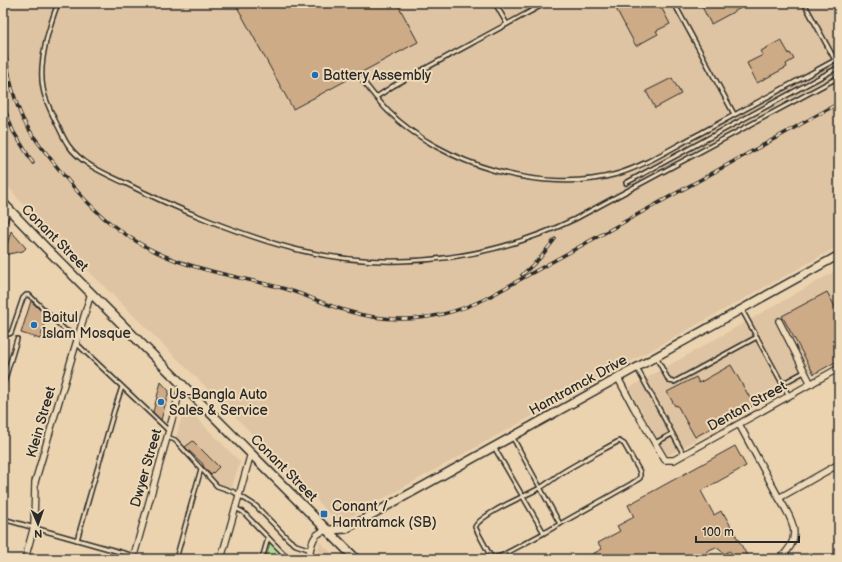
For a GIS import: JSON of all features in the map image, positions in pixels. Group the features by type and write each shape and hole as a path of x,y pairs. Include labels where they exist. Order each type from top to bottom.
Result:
{"main road":[{"path":"3,220 4,209"},
{"name":"Conant Street","path":"4,209 91,293 356,559"}],"street":[{"name":"Hamtramck Drive","path":"328,530 346,530 839,255"},
{"name":"Klein Street","path":"25,559 34,528 35,482 91,293"},
{"path":"779,321 811,384"},
{"name":"Denton Street","path":"655,443 665,460 674,460 839,368"},
{"path":"618,378 655,443"},
{"name":"Dwyer Street","path":"133,557 182,384"},
{"path":"739,424 794,524 794,540 788,551 779,559"},
{"path":"221,559 251,453"},
{"path":"779,498 839,464"},
{"path":"308,559 315,536 320,532 328,530"}],"lane":[{"path":"58,3 51,22 42,62 43,88 52,114 68,145 87,164 160,201 248,236 300,251 363,261 401,261 450,257 489,250 537,236 582,215 839,76"},
{"path":"495,3 506,24"},
{"path":"376,97 393,86 546,3"},
{"path":"674,3 734,114"},
{"path":"804,3 835,60"},
{"path":"360,77 390,112 406,126 424,139 449,153 483,167 504,173 547,180 590,179 616,174 642,165 839,58"},
{"path":"626,183 839,67"},
{"path":"3,333 12,333 23,298 26,295 29,295 65,330 78,336"},
{"path":"742,309 789,396"},
{"path":"656,357 669,381 674,382 757,337"},
{"path":"3,386 17,340"},
{"path":"76,344 175,440 216,486 234,492 256,506 289,540 296,545 311,550"},
{"path":"637,368 684,455"},
{"path":"782,384 804,372"},
{"path":"77,540 122,387"},
{"path":"655,443 672,434"},
{"path":"512,437 560,524"},
{"path":"619,441 624,444 640,472 640,478 560,524 501,556 494,558 491,557 476,531 475,527 477,523 510,502 522,497 619,441"},
{"path":"494,447 544,533"},
{"path":"176,559 201,469"},
{"path":"235,508 243,512 287,557 301,559"},
{"path":"3,518 133,557"},
{"path":"262,559 268,538"}],"shaded area":[{"path":"3,3 839,3 839,246 339,523 216,397 42,225 3,180"},
{"path":"839,269 839,357 667,456 629,388"},
{"path":"185,406 240,462 232,487 217,484 201,467 201,463 176,437"},
{"path":"320,542 327,549 338,559 316,559"}],"green space":[{"path":"270,543 286,554 300,556 300,559 266,559"}],"building":[{"name":"Battery Assembly","path":"235,3 397,3 418,42 293,109"},
{"path":"613,3 659,3 670,24 656,31 658,34 636,46"},
{"path":"700,3 750,3 711,24"},
{"path":"781,40 789,54 790,53 794,59 786,64 787,67 757,83 747,63 763,55 761,51"},
{"path":"672,78 681,94 655,108 646,91"},
{"path":"11,231 26,248 23,251 4,255"},
{"path":"827,292 839,314 839,360 814,374 782,316"},
{"name":"Baitul Islam Mosque","path":"31,301 47,317 40,339 21,333"},
{"path":"731,365 754,405 695,437 677,405 675,406 667,392 696,377 699,383"},
{"path":"161,382 169,391 161,420 153,412"},
{"path":"193,441 219,467 211,475 203,464 185,447"},
{"path":"735,446 746,466 701,491 714,515 721,511 723,515 724,514 749,559 740,559 729,551 725,554 716,547 707,551 708,559 583,559 602,549 598,543 620,531 617,526 634,517 628,505"}],"railway":[{"path":"3,40 12,87 21,115 27,127 34,138 77,191 105,219 120,231 155,252 189,265 289,290 347,311 382,318 400,319 434,316 451,312 485,299 839,103"},
{"path":"3,105 13,131 33,163"},
{"path":"522,275 540,258 555,239"}],"place":[{"name":"Battery Assembly","path":"315,75"},
{"name":"Baitul Islam Mosque","path":"34,325"},
{"name":"Us-Bangla Auto Sales & Service","path":"161,402"},
{"name":"Conant / Hamtramck (SB)","path":"324,514"}]}
